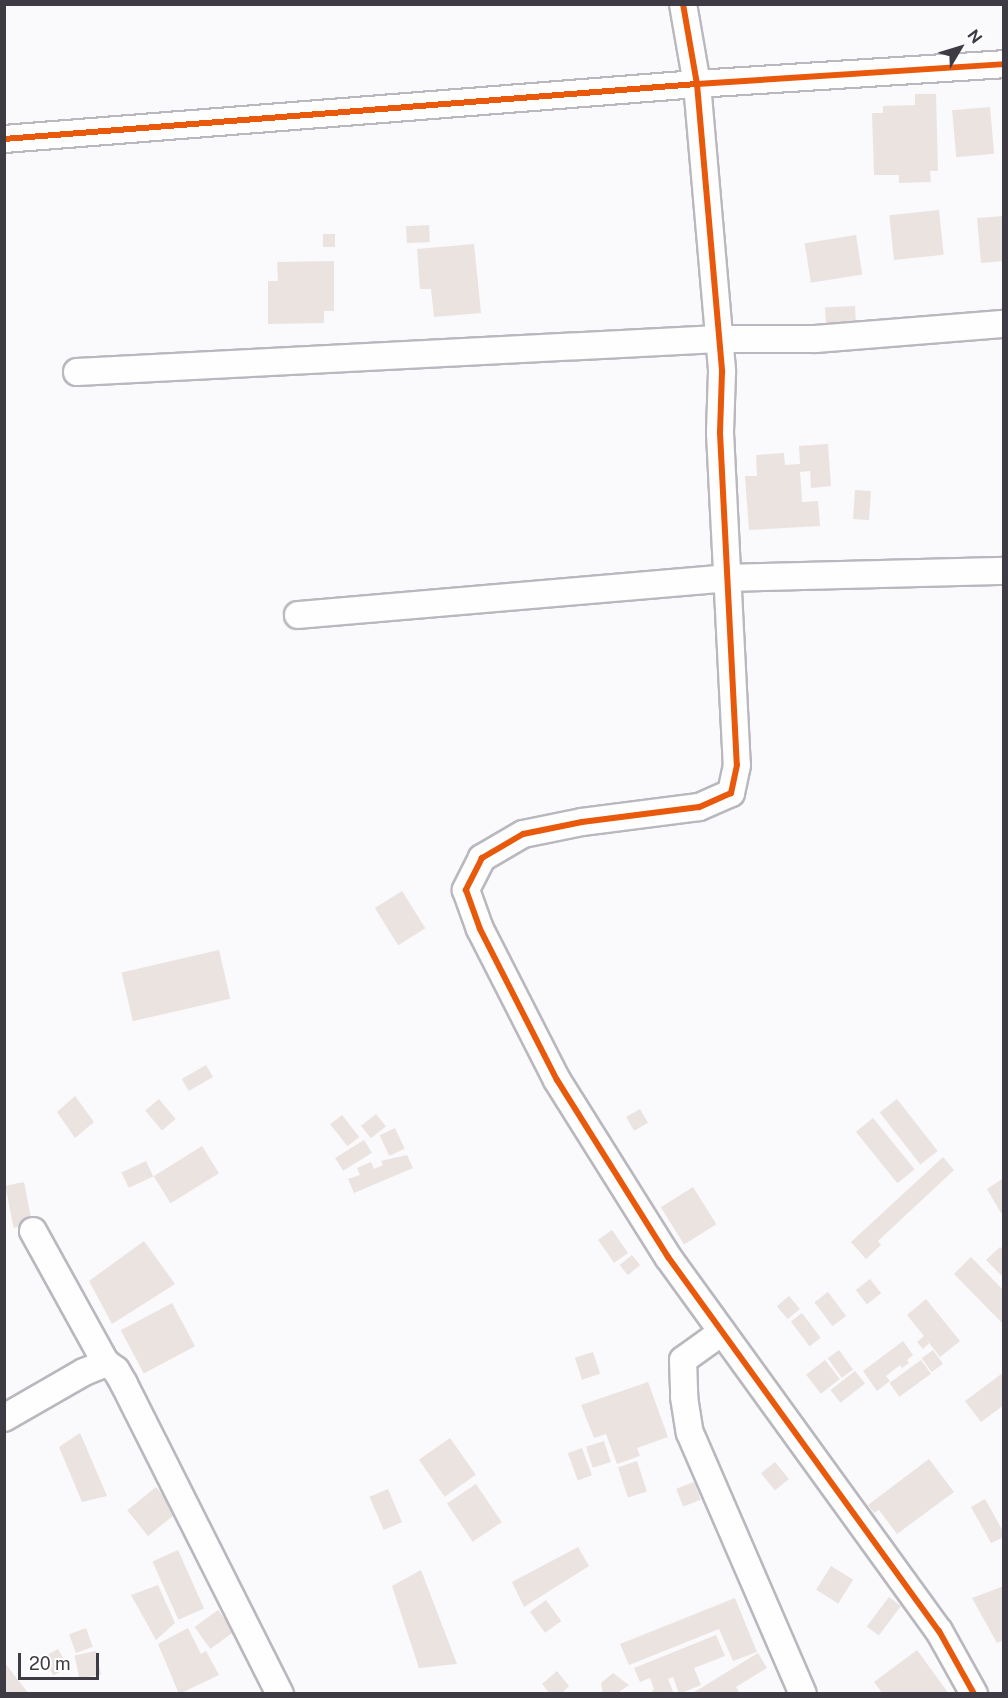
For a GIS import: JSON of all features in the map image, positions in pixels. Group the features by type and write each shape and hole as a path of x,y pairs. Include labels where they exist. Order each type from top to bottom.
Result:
{"street":[{"path":"683,4 697,84 722,372 720,433 737,765 731,793 699,807 582,822 523,834 482,858 466,890 480,929 557,1080 668,1257 939,1631 974,1694"},
{"path":"4,139 697,84 1004,64"},
{"path":"77,372 718,339 816,339 1004,324"},
{"path":"298,615 728,578 1004,571"},
{"path":"33,1231 106,1364 116,1370 124,1384 280,1694"},
{"path":"722,1332 683,1360 684,1396 690,1433 803,1694"},
{"path":"4,1418 84,1372 106,1364"}],"building":[{"path":"915,94 936,94 938,171 930,171 931,182 899,183 899,175 874,175 872,113 883,113 883,106 915,105"},
{"path":"990,107 994,154 956,157 952,110"},
{"path":"939,210 944,255 894,260 889,215"},
{"path":"1004,216 1004,261 981,263 977,218"},
{"path":"429,225 430,242 407,243 406,226"},
{"path":"323,234 335,234 335,247 323,247"},
{"path":"856,235 862,275 811,283 805,243"},
{"path":"474,244 481,313 434,317 431,289 420,289 417,249"},
{"path":"334,261 334,311 324,311 324,323 268,324 268,281 278,281 277,262"},
{"path":"855,306 856,324 826,326 825,308"},
{"path":"828,444 831,486 811,488 810,471 800,472 802,502 818,501 820,526 749,530 745,476 757,476 756,455 784,453 785,465 800,464 799,446"},
{"path":"855,490 871,491 869,520 853,519"},
{"path":"402,891 425,928 398,945 375,908"},
{"path":"219,950 230,999 133,1021 122,972"},
{"path":"206,1065 213,1077 189,1091 182,1079"},
{"path":"75,1096 94,1122 75,1138 57,1112"},
{"path":"159,1099 176,1119 162,1130 145,1111"},
{"path":"897,1099 938,1151 920,1165 880,1113"},
{"path":"640,1109 648,1123 634,1131 626,1117"},
{"path":"376,1114 386,1127 371,1138 361,1126"},
{"path":"342,1115 359,1137 347,1146 330,1124"},
{"path":"873,1118 915,1169 897,1183 856,1132"},
{"path":"395,1128 405,1149 389,1156 380,1135"},
{"path":"364,1140 372,1153 343,1171 335,1158"},
{"path":"202,1146 219,1173 171,1203 154,1176"},
{"path":"407,1155 413,1168 354,1193 348,1179 360,1175 357,1168 371,1162 374,1169 383,1165 381,1161"},
{"path":"943,1157 954,1170 878,1241 881,1245 866,1259 851,1242"},
{"path":"146,1161 153,1176 129,1188 122,1172"},
{"path":"1002,1179 1004,1211 1001,1213 987,1189"},
{"path":"24,1182 32,1224 14,1228 5,1186"},
{"path":"693,1187 716,1224 684,1244 661,1207"},
{"path":"612,1230 628,1253 614,1263 598,1240"},
{"path":"144,1241 175,1284 112,1324 89,1281"},
{"path":"1000,1247 1004,1251 1004,1278 986,1260"},
{"path":"632,1255 640,1265 628,1275 620,1265"},
{"path":"971,1257 1004,1291 1004,1325 954,1274"},
{"path":"870,1279 881,1293 867,1304 856,1290"},
{"path":"828,1292 846,1316 832,1326 814,1302"},
{"path":"789,1296 800,1309 788,1319 777,1306"},
{"path":"926,1299 960,1341 940,1357 929,1343 923,1349 917,1342 924,1336 907,1315"},
{"path":"172,1303 195,1346 144,1373 121,1330"},
{"path":"802,1313 821,1338 809,1346 791,1321"},
{"path":"903,1341 913,1355 907,1360 909,1363 902,1368 900,1365 886,1376 890,1381 877,1391 863,1371"},
{"path":"839,1350 853,1369 842,1378 828,1358"},
{"path":"933,1350 943,1364 932,1372 922,1358"},
{"path":"593,1352 600,1374 582,1380 575,1358"},
{"path":"825,1360 840,1379 821,1394 806,1375"},
{"path":"921,1360 931,1374 899,1397 889,1383"},
{"path":"855,1371 865,1384 840,1403 831,1390"},
{"path":"1004,1372 1004,1405 981,1422 965,1401"},
{"path":"648,1382 668,1437 637,1448 640,1456 617,1464 606,1434 594,1438 581,1405"},
{"path":"80,1433 107,1496 82,1502 59,1447"},
{"path":"450,1438 476,1475 445,1497 419,1460"},
{"path":"604,1441 611,1462 593,1468 586,1447"},
{"path":"582,1448 592,1475 578,1480 568,1453"},
{"path":"929,1459 954,1492 897,1534 879,1510 874,1513 868,1505"},
{"path":"637,1461 647,1491 628,1498 618,1467"},
{"path":"775,1462 789,1479 775,1490 761,1473"},
{"path":"694,1482 701,1500 683,1507 676,1489"},
{"path":"476,1484 502,1522 473,1542 447,1504"},
{"path":"156,1487 177,1513 148,1536 127,1510"},
{"path":"388,1489 402,1522 384,1530 370,1497"},
{"path":"985,1499 1004,1533 1004,1537 991,1543 971,1507"},
{"path":"578,1547 589,1566 524,1607 512,1582"},
{"path":"178,1550 204,1608 178,1620 152,1561"},
{"path":"831,1566 853,1580 838,1604 816,1590"},
{"path":"421,1570 457,1664 419,1668 392,1586"},
{"path":"158,1585 175,1623 156,1640 131,1595"},
{"path":"1004,1586 1004,1640 997,1643 972,1598"},
{"path":"889,1597 901,1606 879,1636 867,1627"},
{"path":"735,1598 757,1652 733,1661 719,1629 629,1665 620,1644"},
{"path":"546,1600 561,1621 545,1633 530,1612"},
{"path":"218,1610 234,1632 210,1649 195,1627"},
{"path":"86,1628 93,1647 76,1653 69,1634"},
{"path":"188,1628 201,1654 206,1651 219,1675 179,1694 158,1644"},
{"path":"716,1635 725,1656 694,1668 701,1685 679,1694 673,1677 668,1679 674,1694 650,1694 654,1689 650,1678 640,1682 634,1668"},
{"path":"58,1649 68,1667 53,1676 43,1657"},
{"path":"917,1650 949,1694 883,1694 874,1682"},
{"path":"96,1651 101,1674 79,1679 74,1656"},
{"path":"758,1653 767,1668 736,1687 740,1694 691,1694"},
{"path":"4,1662 29,1694 4,1694"},
{"path":"557,1671 569,1686 561,1694 550,1694 542,1684"},
{"path":"613,1673 629,1685 616,1694 603,1694 601,1683"}],"cycle path":[{"path":"683,4 697,84 722,372 720,433 737,765 731,793 699,807 582,822 523,834 482,858 466,890 480,929 557,1080 668,1257 939,1631 974,1694"},
{"path":"4,139 697,84 1004,64"}]}
